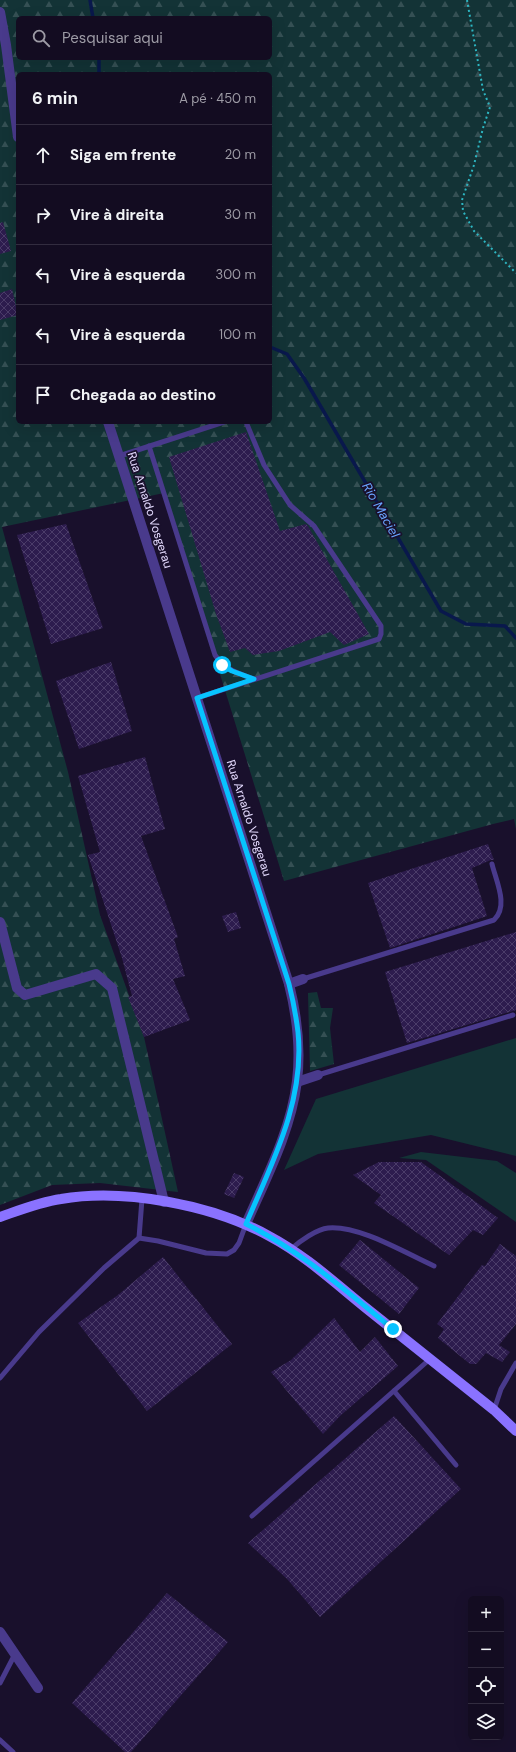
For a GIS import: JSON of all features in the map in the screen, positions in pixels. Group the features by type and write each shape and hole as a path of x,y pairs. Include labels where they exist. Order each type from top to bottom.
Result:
{"main road":[{"path":"0,1217 41,1203 61,1199 102,1195 164,1202 198,1209 246,1224 291,1249 494,1410 516,1431"}],"street":[{"path":"0,12 16,121"},
{"name":"Rua Arnaldo Vosgerau","path":"109,424 289,984 295,1009 298,1033 297,1082 291,1113 281,1143 246,1224"},
{"path":"0,922 18,988 25,995 96,974 112,988 164,1202"},
{"path":"289,984 303,979"},
{"path":"297,1082 318,1075"},
{"path":"0,1632 38,1688"}],"lane":[{"path":"119,456 218,424"},
{"path":"197,698 379,639 382,634 381,626 314,526 290,505 269,472 247,424"},
{"path":"150,446 215,655 222,665 232,671 254,679"},
{"path":"303,979 494,920 499,915 502,904 492,864"},
{"path":"318,1075 514,1015"},
{"path":"0,1378 39,1332 104,1268 139,1238 142,1199"},
{"path":"139,1238 158,1241 206,1253 227,1254 234,1250 239,1243 246,1224"},
{"path":"291,1249 302,1240 327,1228 348,1228 434,1266"},
{"path":"252,1516 430,1359"},
{"path":"494,1410 501,1389 516,1363"},
{"path":"394,1391 456,1465"},
{"path":"0,1683 15,1654"},
{"path":"0,1740 13,1752"}],"path":[{"path":"467,0 483,90 490,107 474,165 462,200 463,211 474,231 516,273"}],"green space":[{"path":"0,0 516,0 516,829 514,819 284,881 164,493 2,527 68,772 100,915 144,1037 178,1192 100,1183 52,1185 0,1205"},
{"path":"317,992 321,1008 333,1008 330,1028 334,1064 310,1071 308,993"},
{"path":"516,1038 516,1156 431,1135 318,1154 284,1170 316,1099"},
{"path":"421,1152 497,1161 516,1173 516,1222 426,1160 399,1158"}],"building":[{"path":"3,222 11,251 0,254 0,223"},
{"path":"12,289 16,306 16,316 0,320 0,293"},
{"path":"246,432 280,531 306,524 308,526 369,634 344,645 330,632 279,651 253,655 245,648 230,652 216,614 169,457"},
{"path":"66,524 103,628 51,644 17,535"},
{"path":"111,662 132,731 79,749 56,681"},
{"path":"145,757 165,829 141,836 178,937 174,939 185,976 173,979 190,1020 144,1037 128,997 132,996 122,958 88,855 100,852 78,776"},
{"path":"488,844 494,860 472,868 487,916 390,948 368,883"},
{"path":"236,912 241,928 228,932 222,916"},
{"path":"516,932 516,1010 407,1043 385,972"},
{"path":"379,1162 421,1162 498,1218 483,1235 473,1230 449,1255 374,1203 381,1195 353,1175"},
{"path":"234,1173 244,1177 234,1198 224,1194"},
{"path":"360,1240 419,1288 399,1314 339,1265"},
{"path":"500,1244 516,1256 516,1324 499,1345 510,1352 502,1362 486,1353 476,1364 470,1364 438,1338 444,1329 437,1324 482,1265 485,1266"},
{"path":"163,1257 232,1344 147,1411 78,1323 118,1295"},
{"path":"334,1318 360,1352 375,1337 398,1366 340,1416 323,1434 271,1372 291,1360"},
{"path":"394,1416 461,1489 320,1617 287,1579 248,1543"},
{"path":"167,1593 228,1642 131,1752 125,1752 72,1703"}],"waterway":[{"name":"Rio Maciel","path":"90,0 93,16"},
{"name":"Rio Maciel","path":"99,60 99,72"},
{"name":"Rio Maciel","path":"272,348 287,354 304,378 441,611 466,624 505,626 516,638"}],"route":[{"path":"222,665 232,671 254,679 197,698 289,984 295,1009 298,1033 299,1058 297,1082 291,1113 281,1143 246,1224 291,1249 393,1329"}]}
